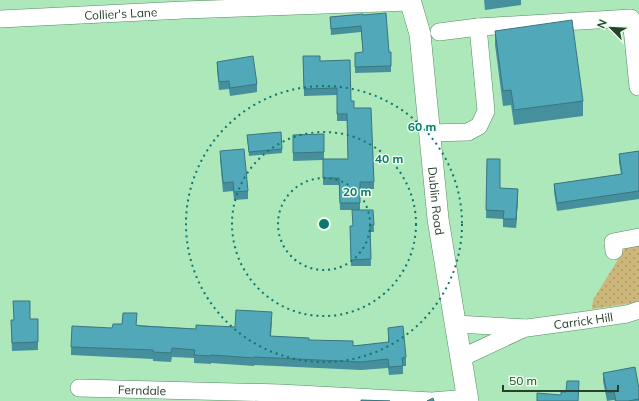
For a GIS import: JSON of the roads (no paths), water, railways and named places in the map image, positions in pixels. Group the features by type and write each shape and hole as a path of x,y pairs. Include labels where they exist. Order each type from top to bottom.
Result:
{"main road":[{"name":"Dublin Road","path":"410,1 420,34 438,219 468,399"}],"street":[{"name":"Collier's Lane","path":"0,19 410,1"},
{"path":"439,32 478,27 631,18 638,87"},
{"path":"430,133 468,132 479,126 486,111 478,27"},
{"path":"614,251 613,242 639,237"},
{"name":"Carrick Hill","path":"456,324 527,328 627,314 639,310"},
{"name":"Carrick Hill","path":"461,358 527,328"},
{"name":"Ferndale","path":"79,388 268,397 432,401 468,399"}]}
